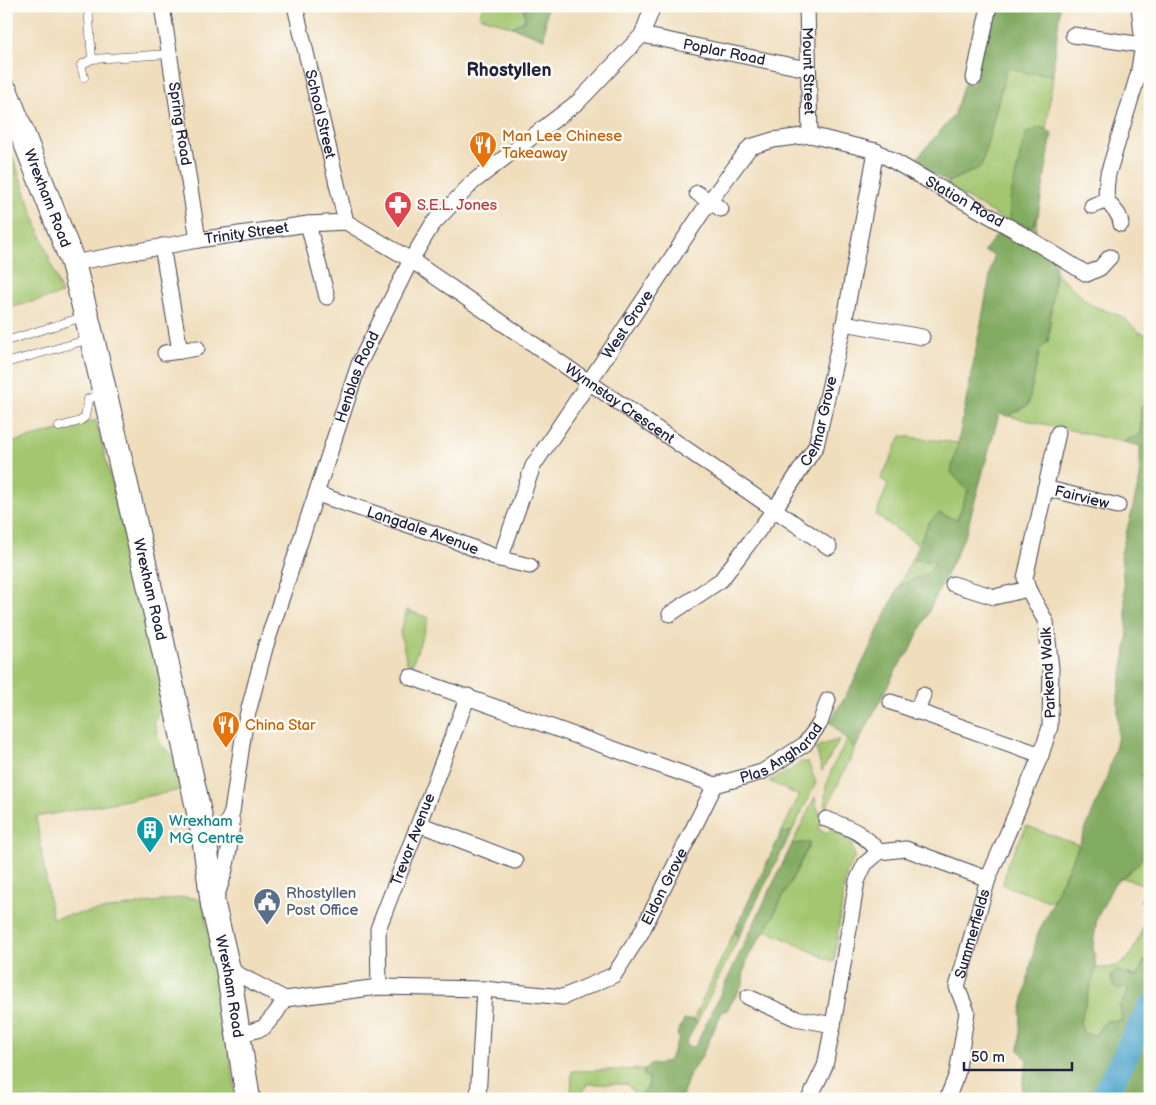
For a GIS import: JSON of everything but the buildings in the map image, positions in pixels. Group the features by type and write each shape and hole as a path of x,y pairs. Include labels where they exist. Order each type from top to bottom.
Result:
{"main road":[{"name":"Wrexham Road","path":"6,92 73,263 89,327 160,632 204,836 213,905 228,969 248,1099"}],"street":[{"name":"Spring Road","path":"162,6 198,240"},
{"name":"School Street","path":"294,6 346,222"},
{"path":"642,35 653,6"},
{"name":"Mount Street","path":"807,6 810,134"},
{"path":"974,78 989,6"},
{"path":"1120,224 1118,213 1107,200 1106,186 1138,75 1143,45 1138,6"},
{"name":"Poplar Road","path":"642,35 807,69"},
{"name":"Henblas Road","path":"213,905 222,882 229,854 232,812 244,724 265,648 359,364 411,260 432,225 473,182 579,101 642,35"},
{"path":"1073,35 1143,45"},
{"name":"Station Road","path":"810,134 876,151 1025,236 1087,274 1100,268 1110,257"},
{"name":"West Grove","path":"500,559 533,466 709,201 750,147 773,140 810,134"},
{"name":"Celmar Grove","path":"670,614 721,580 774,510 816,446 844,323 876,151"},
{"path":"1092,206 1107,200"},
{"name":"Trinity Street","path":"73,263 198,240 308,224 346,222"},
{"path":"346,222 411,260"},
{"path":"308,224 327,297"},
{"path":"162,246 180,351"},
{"name":"Wynnstay Crescent","path":"411,260 829,547"},
{"path":"844,323 922,337"},
{"path":"165,354 197,348"},
{"name":"Parkend Walk","path":"988,879 1042,755 1050,726 1051,669 1046,622 1028,589 1025,578 1058,433"},
{"name":"Fairview","path":"1046,488 1118,506"},
{"name":"Langdale Avenue","path":"317,494 454,540 500,559 530,566"},
{"path":"953,584 994,597 1028,589"},
{"path":"410,677 715,785"},
{"path":"918,712 923,695"},
{"name":"Trevor Avenue","path":"379,987 378,929 468,696"},
{"name":"Plas Angharad","path":"715,785 762,772 805,744 820,723 828,700"},
{"path":"891,702 1042,755"},
{"name":"Eldon Grove","path":"285,999 379,987 484,989 563,997 614,974 641,932 715,785"},
{"name":"Henblas Road","path":"204,836 224,831 232,812"},
{"path":"809,1099 825,1066 857,881 865,864 879,852 870,840 857,831 826,819"},
{"path":"418,824 515,861"},
{"name":"Summerfields","path":"879,852 906,849 988,879 957,987 967,1012 957,1074 947,1099"},
{"path":"228,969 285,999 263,1028 239,1035"},
{"path":"478,1099 484,989"},
{"path":"748,997 795,1018 833,1025"}],"lane":[{"path":"88,6 92,59"},
{"path":"84,77 81,65 92,59 169,54"},
{"path":"6,341 89,327"},
{"path":"6,363 89,327"},
{"path":"59,427 80,421 85,417 88,400 104,394"}],"green space":[{"path":"483,6 532,6 524,9 525,20 512,27 479,16"},
{"path":"532,6 547,6 544,39 512,27 525,20 524,9"},
{"path":"993,6 1060,6 1053,75 1027,73 1007,67 981,167 948,182 913,163 954,115 964,84 973,85"},
{"path":"1007,67 1027,73 1053,75 1046,130 1041,127 1032,227 1038,215 1034,237 948,187 948,182 981,167"},
{"path":"1041,127 1052,134 1038,215 1032,227 1010,220 1010,200 1025,134"},
{"path":"6,138 62,294 6,309"},
{"path":"1013,233 1056,259 1048,342 1040,349 1028,405 1008,416 999,414 966,533 912,647 896,670 855,749 830,722 853,683 899,586 930,572 935,562 912,559 929,522 939,513 957,520 968,491 951,472 994,255 984,251 997,235"},
{"path":"1055,272 1091,305 1121,316 1139,332 1150,336 1150,396 1141,408 1141,434 1123,442 1008,416 1028,405 1040,348 1048,342"},
{"path":"1150,396 1150,756 1141,775 1150,785 1150,848 1137,865 1114,884 1097,918 1093,945 1096,968 1080,1022 1084,1034 1095,1035 1106,1021 1122,1021 1120,1006 1128,992 1127,987 1116,989 1112,984 1111,976 1116,970 1137,977 1144,961 1150,960 1150,1099 1020,1099 1027,1060 1019,1050 1021,1013 1037,936 1079,845 1106,780 1118,737 1118,696 1128,638 1121,554 1140,478 1140,446 1123,442 1141,434 1141,408"},
{"path":"96,420 165,696 154,722 160,744 173,755 181,790 36,817 52,918 186,897 203,902 237,1099 6,1098 6,444"},
{"path":"901,436 958,443 951,472 968,491 957,520 929,522 919,545 876,515 888,484 881,479"},
{"path":"912,559 936,562 930,573 899,586"},
{"path":"407,610 429,618 412,665 407,663 400,632"},
{"path":"840,739 822,771 816,747"},
{"path":"847,740 855,749 826,809 827,781"},
{"path":"801,762 808,762 816,783 792,831 787,833 782,831 799,796 769,781 789,771"},
{"path":"815,797 817,808 823,819 818,829 827,834 831,828 838,834 850,839 855,857 846,874 834,962 766,930 810,844 792,844"},
{"path":"1027,826 1079,845 1052,902 1003,885 1008,862"},
{"path":"782,831 787,833 792,831 738,938 735,930"},
{"path":"810,843 766,930 748,957 743,984 727,1010 722,1012 701,1058 690,1073 681,1099 640,1099 640,1093 648,1088 649,1078 643,1075 646,1069 652,1064 663,1063 670,1058 679,1039 677,1033 684,1020 691,1019 697,1022 686,1043 689,1046 695,1047 792,844"},
{"path":"1150,848 1150,886 1122,878 1137,865"},
{"path":"1150,918 1150,960 1144,961 1137,977 1128,973 1128,993 1120,1006 1122,1021 1106,1021 1095,1035 1084,1035 1080,1022 1096,968 1112,967 1123,963 1135,947 1144,925"},
{"path":"735,930 738,938 697,1022 693,1020"},
{"path":"645,1069 643,1075 649,1078 648,1088 640,1093 640,1099 634,1099 636,1096 627,1084 587,1084 584,1090 584,1099 571,1099 572,1071"}],"waterway":[{"path":"1102,1099 1150,1008"}],"place":[{"name":"Man Lee Chinese Takeaway","path":"483,169"},
{"name":"S.E.L. Jones","path":"398,229"},
{"name":"China Star","path":"226,749"},
{"name":"Wrexham MG Centre","path":"150,854"},
{"name":"Rhostyllen Post Office","path":"267,926"}],"district":[{"name":"Rhostyllen","path":"509,70"}]}
